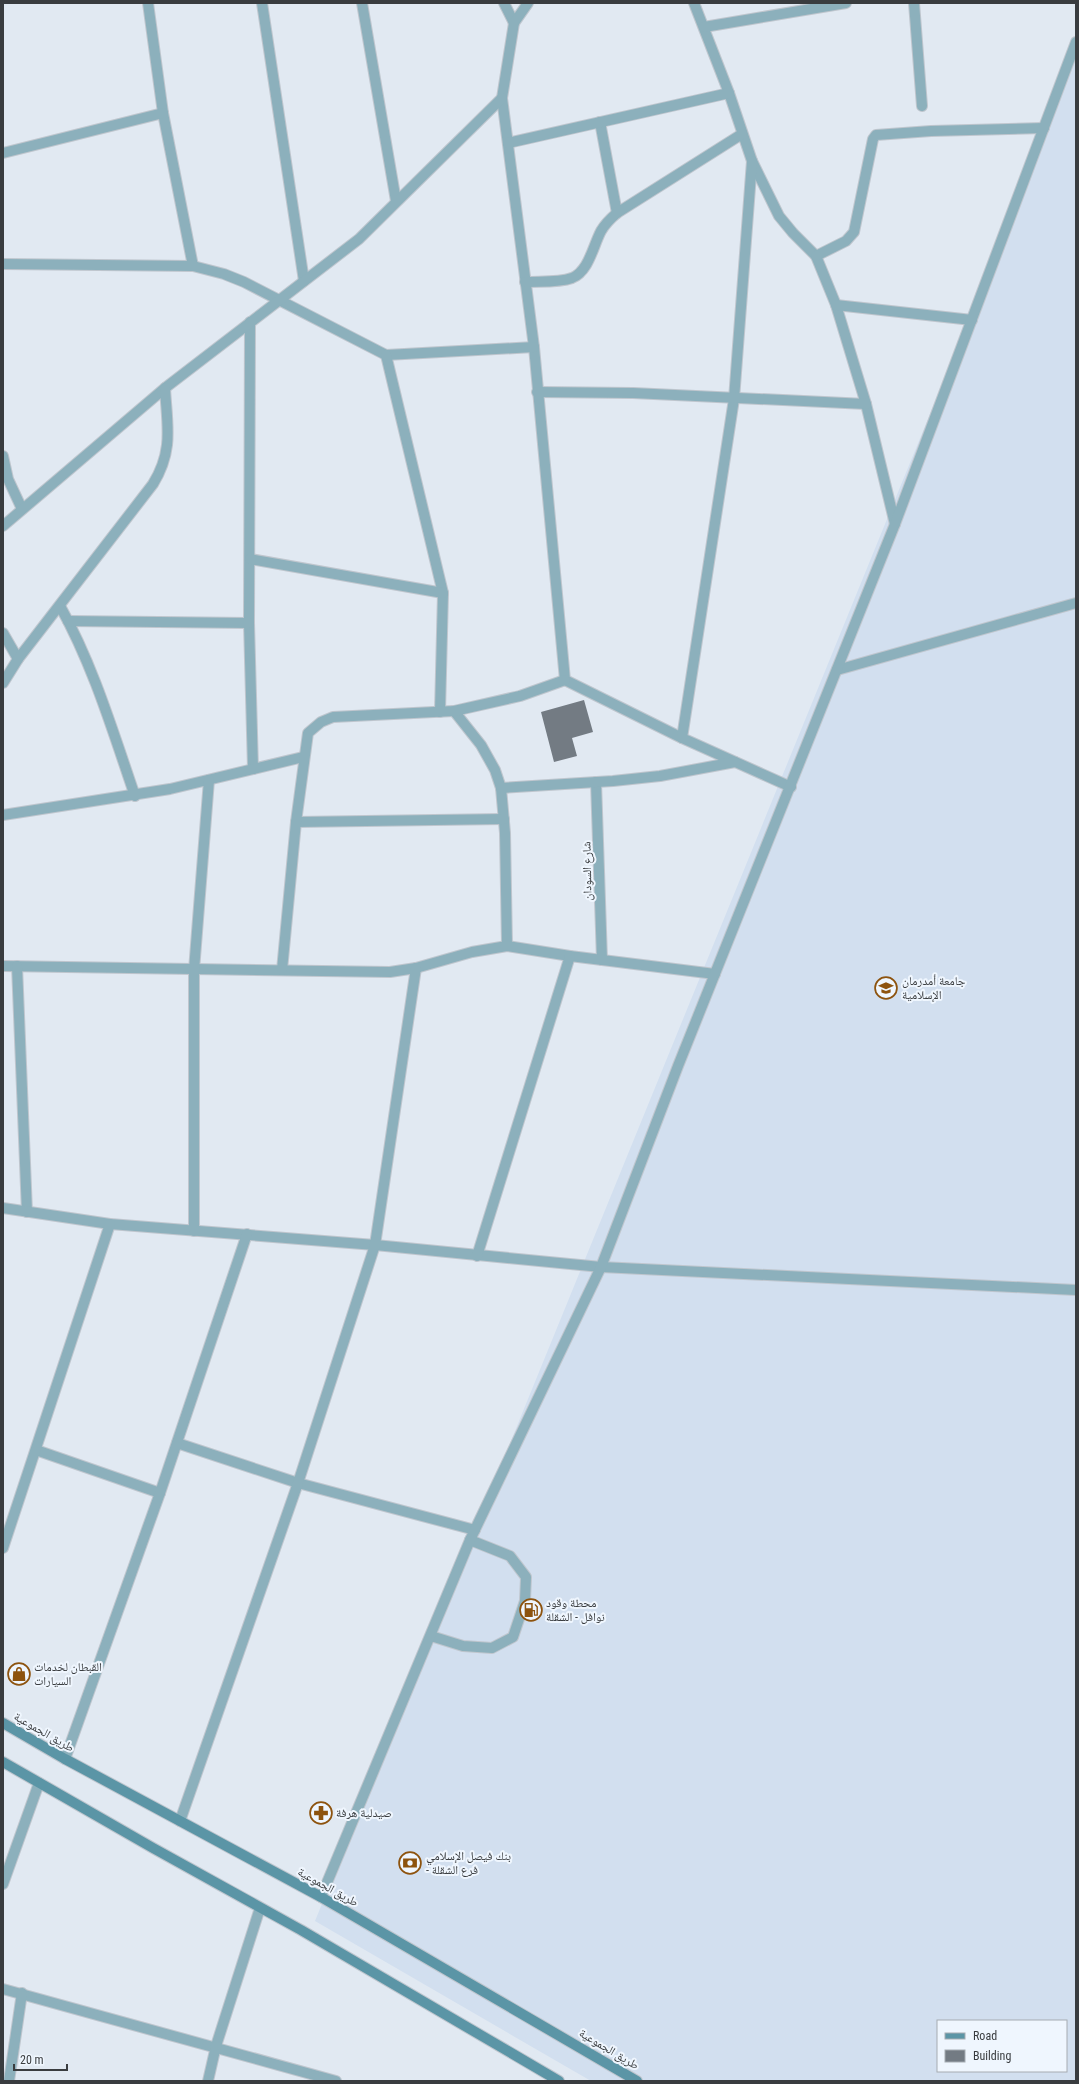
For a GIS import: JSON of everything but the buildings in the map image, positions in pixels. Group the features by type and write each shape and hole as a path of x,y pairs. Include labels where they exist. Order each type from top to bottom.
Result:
{"main road":[{"name":"طريق الجموعية","path":"3,1723 64,1759 321,1897 637,2081"},
{"path":"3,1762 301,1930 559,2081"}],"street":[{"path":"148,3 163,113 193,266"},
{"path":"262,3 304,281"},
{"path":"362,3 396,201"},
{"path":"504,3 514,23"},
{"path":"528,3 514,23 502,98 534,348 565,680"},
{"path":"694,3 729,93 752,161 779,216 793,233 816,256 836,305 866,404 895,524"},
{"path":"704,27 828,4 846,3"},
{"path":"914,3 922,106"},
{"path":"321,1897 432,1636 473,1535 600,1267 715,974 895,524 1076,42"},
{"path":"508,143 729,93"},
{"path":"3,526 165,388 359,239 502,98"},
{"path":"3,153 163,113"},
{"path":"600,122 617,213"},
{"path":"816,256 846,241 854,232 873,139 876,135 931,131 1044,128"},
{"path":"525,282 562,280 572,278 580,273 586,264 604,226 617,213 742,134"},
{"path":"682,738 734,399 752,161"},
{"path":"3,264 193,266 224,274 386,355 534,348"},
{"path":"836,305 972,320"},
{"path":"250,322 249,623 253,769"},
{"path":"386,355 442,593 440,712"},
{"path":"3,683 18,659 60,606 161,471 167,455 168,439 165,388"},
{"path":"537,392 633,393 734,399 866,404"},
{"path":"3,456 8,479 22,509"},
{"path":"250,559 442,593"},
{"path":"837,670 1076,603"},
{"path":"60,606 101,700 135,796"},
{"path":"68,622 249,623"},
{"path":"3,633 18,659"},
{"path":"282,970 296,822 308,733 321,722 333,717 454,711 520,696 565,680 682,738 791,786"},
{"path":"454,711 480,745 495,770 501,788 504,819 507,946"},
{"path":"3,815 135,796 304,757"},
{"path":"501,788 660,776 735,762"},
{"path":"194,1231 194,970 209,780"},
{"name":"شارع السودان","path":"596,782 602,960"},
{"path":"296,822 504,819"},
{"path":"3,966 376,972 416,968 472,952 507,946 570,956 715,974"},
{"path":"477,1256 570,956"},
{"path":"17,966 27,1212"},
{"path":"180,1822 298,1483 375,1245 416,968"},
{"path":"3,1208 110,1224 375,1245 600,1267 1076,1290"},
{"path":"3,1548 110,1224"},
{"path":"64,1759 160,1493 247,1234"},
{"path":"177,1443 298,1483 473,1535 510,1556 526,1576 525,1601 513,1637 492,1648 463,1646 432,1636"},
{"path":"36,1450 160,1493"},
{"path":"3,1884 39,1783"},
{"path":"208,2081 216,2046 260,1908"},
{"path":"3,1989 216,2046 308,2077 336,2081"},
{"path":"9,2081 22,1993"}],"shaded area":[{"name":"جامعة أمدرمان الإسلامية","path":"1076,56 1076,2081 591,2081 315,1921"}],"place":[{"name":"جامعة أمدرمان الإسلامية","path":"886,988"},
{"name":"محطة وقود نوافل - الشقلة","path":"531,1610"},
{"name":"القبطان لخدمات السيارات","path":"19,1674"},
{"name":"صيدلية هرفة","path":"321,1813"},
{"name":"بنك فيصل الإسلامي - فرع الشقلة","path":"410,1863"}]}
